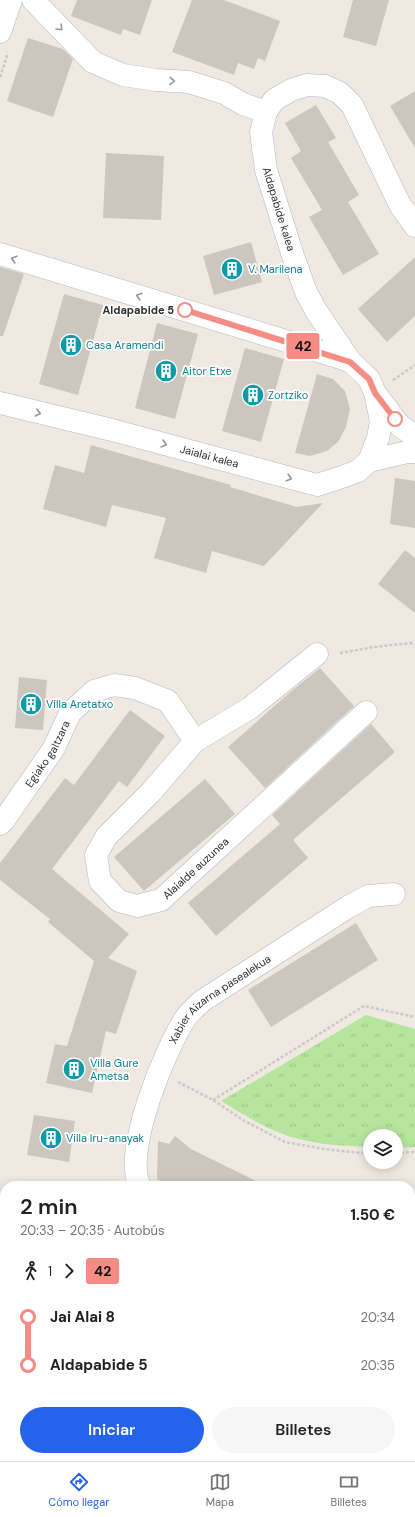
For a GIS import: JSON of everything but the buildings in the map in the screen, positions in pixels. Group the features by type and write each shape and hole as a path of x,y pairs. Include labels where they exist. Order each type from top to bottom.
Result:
{"street":[{"path":"0,32 11,0"},
{"path":"33,0 92,62 124,75 156,80 189,82 224,93 243,104 266,112"},
{"name":"Aldapabide kalea","path":"375,393 369,379 350,362 315,309 301,280 266,170 261,132 266,112 274,100 291,90 308,85 325,86 340,93 352,105 400,205 415,226"},
{"name":"Aldapabide kalea","path":"0,254 283,340 350,362"},
{"path":"375,393 400,426 415,436"},
{"path":"369,461 378,438 380,421 375,393"},
{"name":"Jaialai kalea","path":"0,403 119,432 317,485 358,471 369,461 407,452 415,452"},
{"name":"Alaialde auzunea","path":"317,654 250,708 196,741 151,792 106,837 96,856 100,882 119,901 137,906 161,900 366,712"},
{"name":"Egiako galtzara","path":"0,824 54,748 70,713 94,691 114,685 135,688 168,700 196,741"},
{"name":"Xabier Aizarna pasealekua","path":"137,1181 137,1144 147,1107 176,1036 188,1016 202,1001 348,907 368,896 394,894"}],"path":[{"path":"317,654 336,654 374,647 411,643 415,644"},
{"path":"213,1100 364,1006 415,1017"},
{"path":"160,1072 213,1100 243,1120 285,1142 324,1149 363,1153"},
{"path":"403,1153 415,1152"}],"green space":[{"path":"366,1015 415,1029 415,1147 403,1148 403,1129 363,1129 363,1147 326,1144 299,1139 269,1128 221,1101"}],"bus line":[{"name":"42","path":"185,310 317,350 350,362 369,379 375,393 395,419"}],"place":[{"name":"V. Marilena","path":"232,269"},
{"name":"Aldapabide 5","path":"185,310"},
{"name":"Casa Aramendi","path":"71,345"},
{"name":"Aitor Etxe","path":"166,371"},
{"name":"Zortziko","path":"253,395"},
{"name":"Villa Aretatxo","path":"31,704"},
{"name":"Villa Gure Ametsa","path":"74,1069"},
{"name":"Villa Iru-anayak","path":"51,1138"}]}
